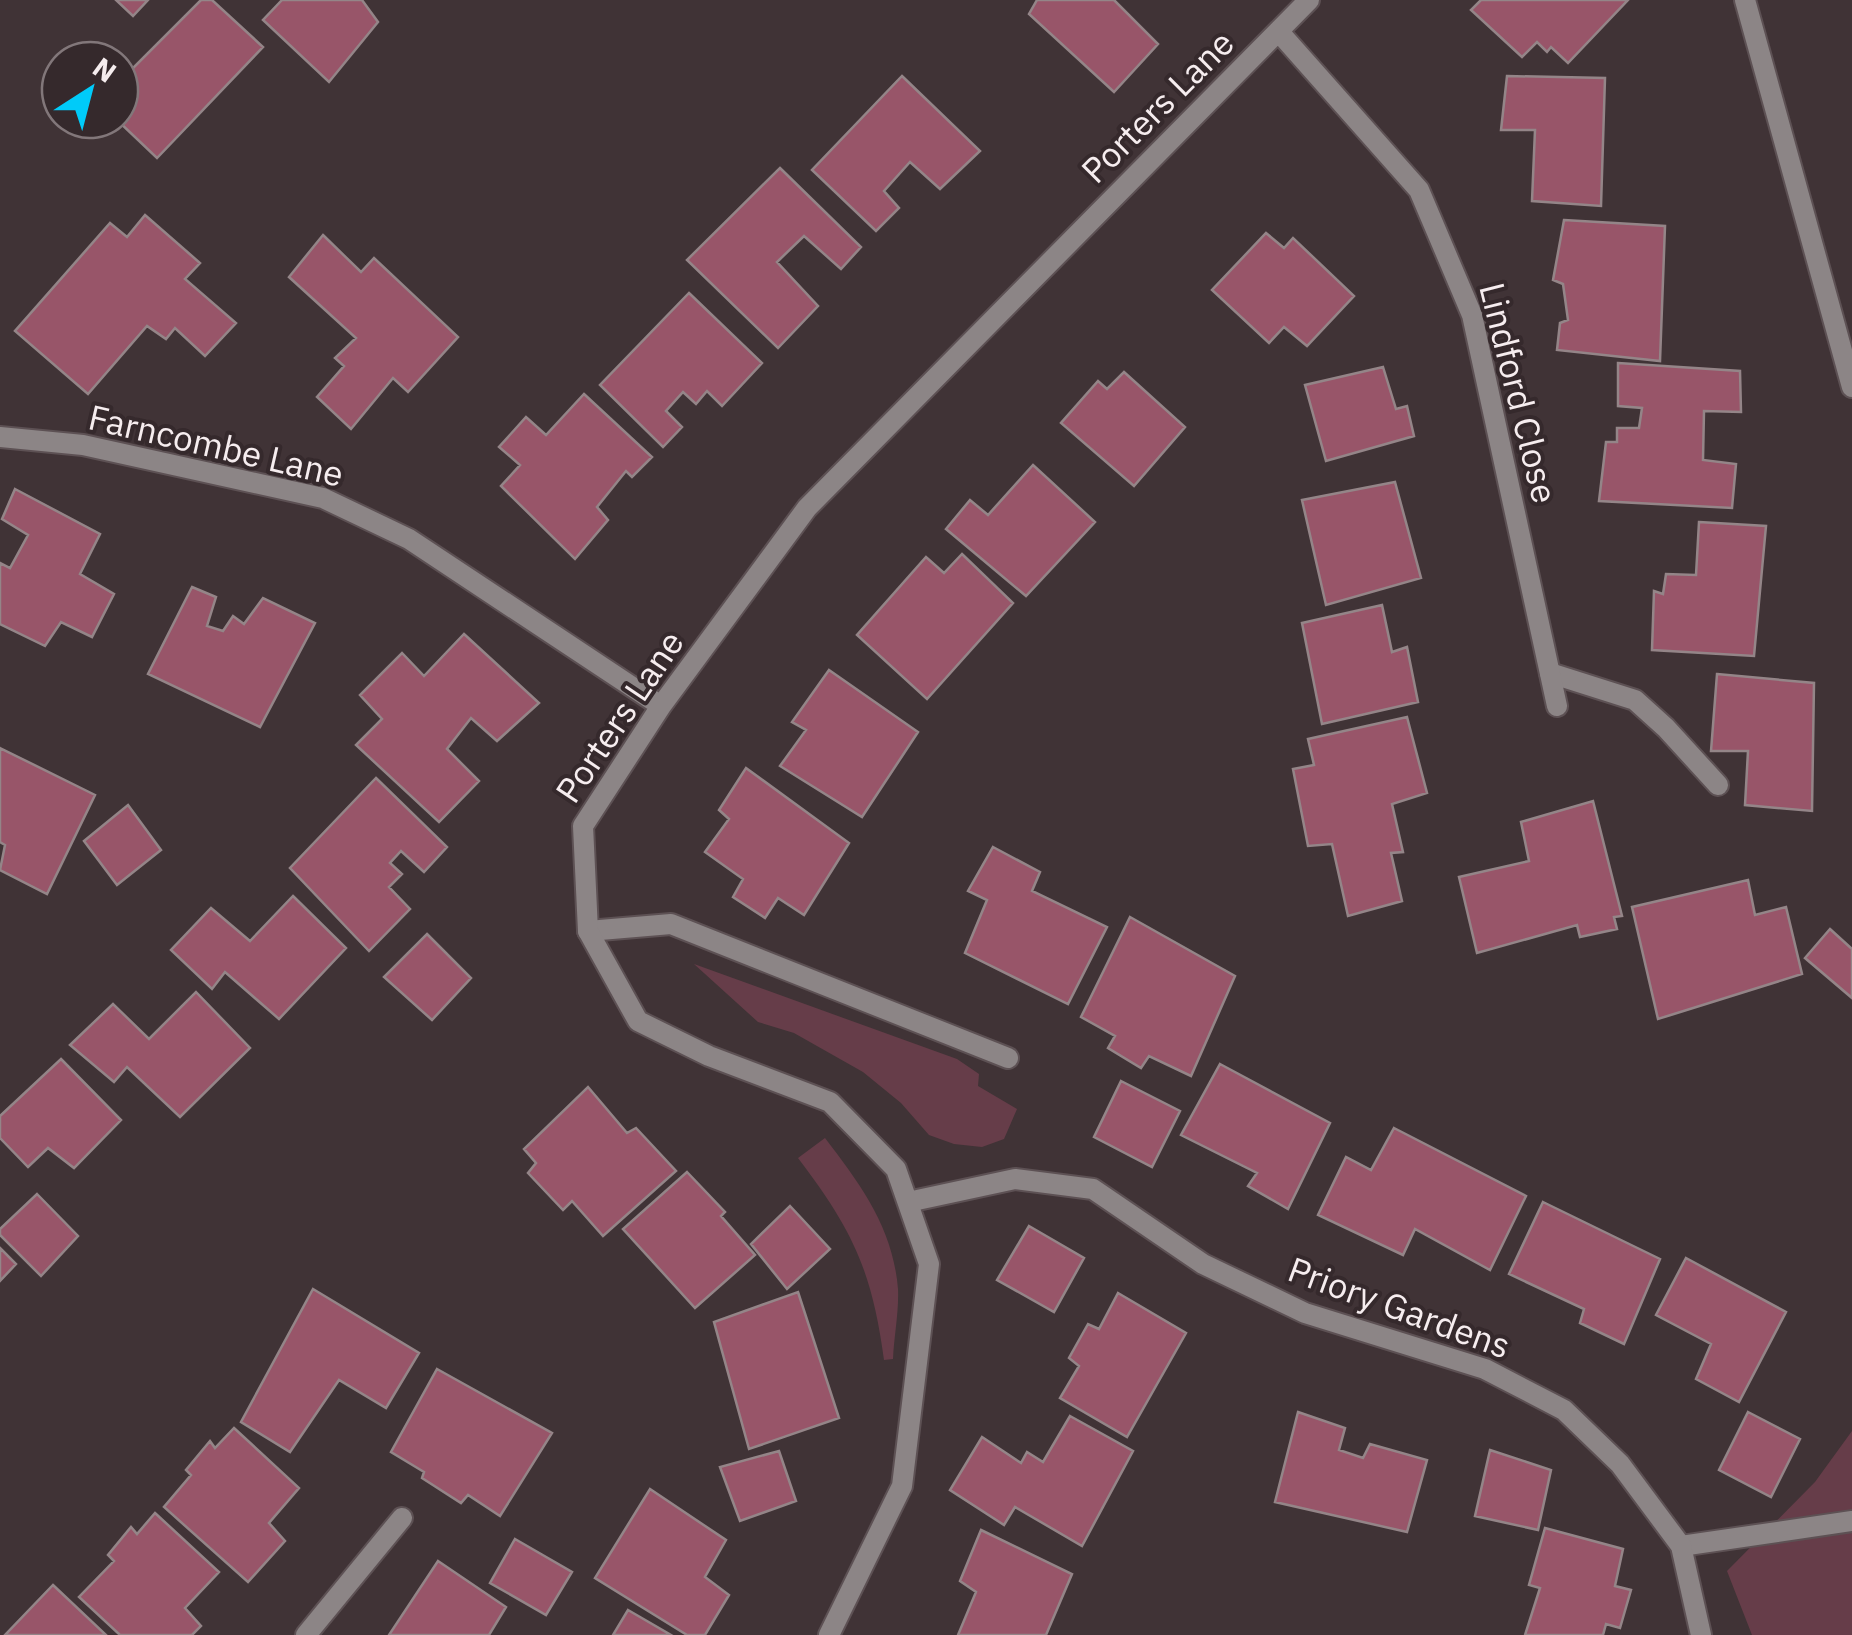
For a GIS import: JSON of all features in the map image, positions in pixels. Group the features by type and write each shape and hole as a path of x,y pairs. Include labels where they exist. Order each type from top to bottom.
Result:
{"street":[{"name":"Porters Lane","path":"828,1635 902,1486 930,1264 896,1169 830,1102 709,1056 638,1021 588,932 583,826 661,706 806,508 1309,0"},
{"path":"1745,0 1852,387"},
{"name":"Lindford Close","path":"1280,32 1418,190 1472,315 1558,706"},
{"name":"Farncombe Lane","path":"0,437 83,445 323,498 408,539 661,706"},
{"path":"1550,673 1634,700 1666,728 1718,786"},
{"path":"588,932 671,924 1008,1058"},
{"name":"Priory Gardens","path":"908,1202 1016,1179 1094,1188 1202,1264 1305,1313 1485,1370 1564,1410 1620,1464 1682,1546 1702,1635"},
{"path":"306,1635 402,1518"},
{"path":"1682,1546 1852,1520"}],"shaded area":[{"path":"694,964 957,1059 979,1074 978,1086 1017,1109 1004,1139 982,1147 954,1144 929,1135 901,1103 863,1072 794,1033 758,1022"},
{"path":"825,1138 863,1190 890,1246 898,1289 893,1359 884,1360 873,1300 857,1252 833,1207 798,1158"},
{"path":"1852,1431 1852,1635 1752,1635 1727,1571 1815,1482"}],"building":[{"path":"116,0 148,0 133,16"},
{"path":"201,0 212,0 263,47 157,158 138,140 140,61"},
{"path":"282,0 362,0 378,22 329,82 263,20"},
{"path":"1037,0 1114,0 1158,44 1114,92 1029,14"},
{"path":"1481,0 1628,0 1568,63 1551,47 1547,52 1537,42 1522,57 1471,10"},
{"path":"902,76 980,151 940,189 910,162 884,191 899,208 876,231 812,170"},
{"path":"1507,76 1605,78 1601,206 1532,201 1535,130 1501,130"},
{"path":"780,168 861,247 841,269 804,236 777,262 818,306 778,348 687,260"},
{"path":"145,215 200,263 185,279 236,323 205,356 175,328 166,339 147,326 88,394 15,331 110,223 127,237"},
{"path":"1564,220 1665,226 1660,361 1557,350 1560,323 1568,320 1563,284 1553,280"},
{"path":"1266,233 1284,248 1293,238 1354,296 1307,346 1284,327 1269,343 1212,290"},
{"path":"323,235 361,272 374,258 458,337 408,392 393,378 351,429 317,397 344,366 335,358 356,338 289,277"},
{"path":"689,293 762,363 722,406 707,391 696,404 683,392 666,411 682,427 663,447 600,385"},
{"path":"1618,363 1740,371 1741,412 1704,411 1703,460 1736,464 1732,508 1599,501 1606,442 1617,442 1617,428 1639,428 1642,408 1618,406"},
{"path":"1383,367 1396,409 1407,406 1414,436 1326,461 1305,385"},
{"path":"1124,372 1185,427 1134,486 1061,423 1098,381 1107,389"},
{"path":"584,394 652,457 632,477 626,471 597,507 608,520 575,559 501,486 520,465 499,447 526,417 546,435"},
{"path":"1033,465 1095,522 1026,596 946,529 970,500 988,515"},
{"path":"1395,482 1421,578 1326,605 1302,500"},
{"path":"15,489 100,534 80,574 114,594 92,637 61,622 45,646 0,624 0,563 10,568 28,535 2,519"},
{"path":"1699,522 1766,526 1754,656 1652,650 1654,591 1663,594 1666,574 1696,575"},
{"path":"962,554 1013,603 927,699 857,635 926,557 944,573"},
{"path":"192,587 216,597 207,626 223,631 233,616 244,624 263,598 315,623 260,727 148,674"},
{"path":"1382,605 1392,652 1407,647 1418,702 1322,724 1302,623"},
{"path":"464,634 539,703 497,741 471,718 447,749 479,781 439,822 356,745 382,719 360,695 402,653 424,676"},
{"path":"829,670 918,732 862,817 780,766 806,730 792,722"},
{"path":"1717,674 1814,683 1812,811 1745,805 1748,751 1711,751"},
{"path":"1407,717 1427,793 1392,804 1403,852 1391,853 1402,901 1348,916 1332,844 1308,846 1293,769 1314,765 1308,739"},
{"path":"0,748 95,795 47,894 0,870 5,845 0,842"},
{"path":"746,768 849,843 804,915 778,898 765,918 733,897 743,879 705,852 729,819 719,810"},
{"path":"376,778 447,847 424,872 401,851 390,863 402,874 389,887 410,909 369,951 290,868"},
{"path":"1593,801 1622,916 1614,917 1617,929 1580,937 1577,925 1477,953 1459,877 1529,861 1521,822"},
{"path":"128,805 161,850 117,885 84,841"},
{"path":"993,847 1040,872 1032,891 1107,927 1068,1004 965,953 987,900 968,891"},
{"path":"1748,880 1755,915 1786,907 1802,974 1658,1019 1632,907"},
{"path":"293,896 346,948 279,1019 225,972 212,989 171,950 211,908 250,941"},
{"path":"1130,917 1235,976 1191,1076 1149,1056 1141,1068 1108,1048 1115,1036 1081,1017"},
{"path":"1830,929 1852,949 1852,998 1805,958"},
{"path":"427,934 471,978 432,1020 384,977"},
{"path":"196,992 250,1048 180,1117 127,1067 114,1082 70,1045 113,1004 149,1039"},
{"path":"61,1059 121,1120 74,1168 48,1148 28,1167 0,1138 0,1116"},
{"path":"1220,1064 1330,1123 1288,1209 1248,1186 1257,1173 1181,1135"},
{"path":"1121,1081 1180,1111 1152,1167 1094,1137"},
{"path":"588,1087 627,1133 636,1128 676,1171 603,1236 572,1201 563,1210 528,1173 536,1163 524,1149"},
{"path":"1394,1128 1526,1196 1490,1270 1415,1229 1403,1255 1318,1215 1346,1157 1371,1170"},
{"path":"687,1172 725,1212 721,1216 755,1255 695,1308 623,1229"},
{"path":"37,1194 78,1236 41,1276 0,1235 0,1229"},
{"path":"1543,1202 1660,1259 1624,1344 1580,1323 1584,1309 1509,1274"},
{"path":"790,1206 830,1249 787,1289 751,1244"},
{"path":"1029,1226 1084,1258 1054,1312 997,1280"},
{"path":"0,1248 16,1264 0,1281"},
{"path":"1686,1258 1786,1312 1739,1402 1696,1379 1711,1344 1656,1315"},
{"path":"313,1289 419,1353 386,1408 339,1380 290,1452 241,1422"},
{"path":"798,1292 839,1418 749,1449 714,1322"},
{"path":"1118,1293 1186,1333 1127,1437 1060,1398 1079,1366 1069,1358 1088,1324 1099,1329"},
{"path":"437,1369 552,1433 500,1516 468,1495 461,1503 422,1478 424,1472 391,1452"},
{"path":"1298,1412 1345,1428 1339,1450 1363,1458 1370,1444 1427,1460 1407,1532 1275,1502"},
{"path":"1748,1412 1800,1439 1771,1497 1719,1470"},
{"path":"1070,1416 1133,1451 1082,1546 1015,1507 1004,1525 950,1490 982,1437 1021,1463 1027,1452 1043,1462"},
{"path":"234,1428 299,1488 269,1523 285,1541 248,1582 164,1507 191,1475 186,1470 210,1441 215,1448"},
{"path":"1490,1450 1551,1470 1538,1530 1475,1516"},
{"path":"779,1451 796,1501 740,1521 720,1467"},
{"path":"650,1489 726,1540 705,1577 729,1595 705,1635 687,1635 595,1578"},
{"path":"155,1513 219,1572 185,1608 201,1626 192,1635 120,1635 79,1597 114,1561 108,1555 131,1527 137,1534"},
{"path":"1545,1528 1623,1549 1615,1586 1631,1590 1620,1628 1606,1624 1603,1635 1525,1635 1540,1588 1529,1585"},
{"path":"981,1530 1072,1574 1046,1635 958,1635 976,1592 960,1581"},
{"path":"515,1539 572,1572 546,1615 490,1583"},
{"path":"438,1561 506,1607 489,1635 389,1635"},
{"path":"53,1585 106,1635 5,1635"},
{"path":"628,1610 671,1635 613,1635"}]}
